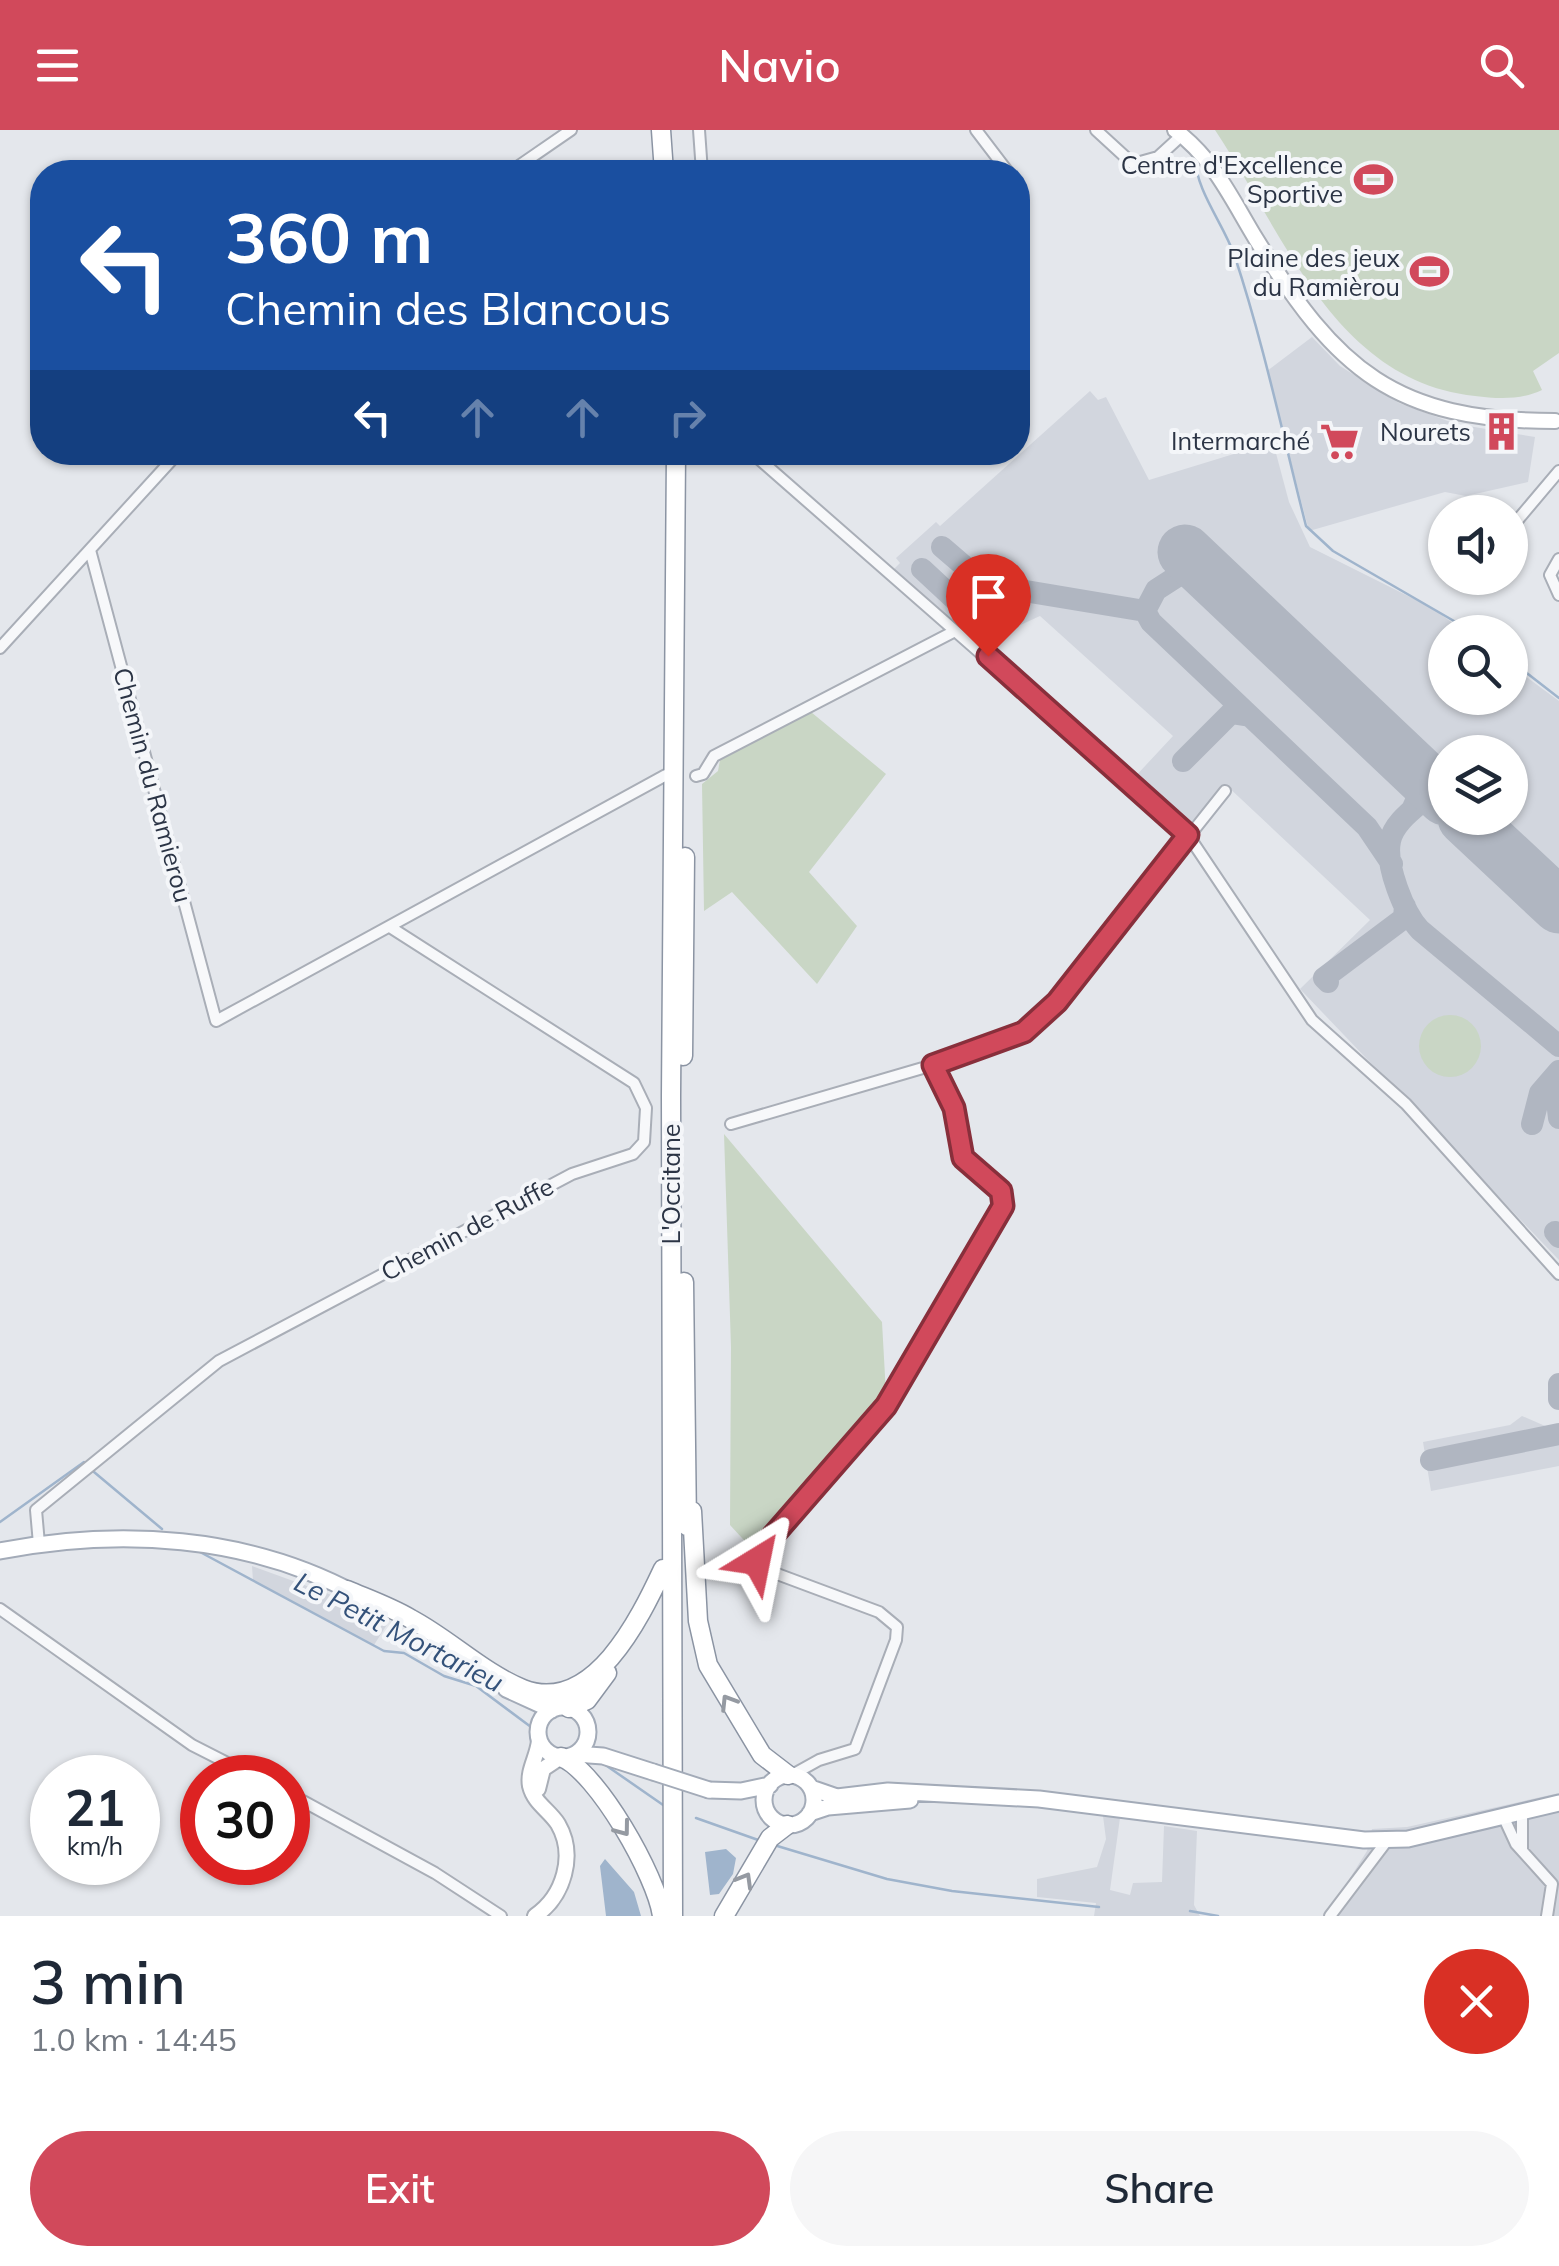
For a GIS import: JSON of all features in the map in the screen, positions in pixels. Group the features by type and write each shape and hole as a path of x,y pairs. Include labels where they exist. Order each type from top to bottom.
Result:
{"highway":[{"path":"662,130 663,160"},
{"path":"674,130 675,160"},
{"name":"L'Occitane","path":"673,1916 676,465"},
{"name":"L'Occitane","path":"685,1916 683,1096 688,465"},
{"path":"560,1709 587,1700 630,1643 648,1610 662,1569 672,1395"},
{"path":"686,1423 703,1651 721,1691 762,1755 790,1775"},
{"path":"347,1590 411,1618 506,1680 547,1693 577,1686 598,1670 644,1608 662,1569"},
{"path":"568,1756 645,1860 662,1916"},
{"path":"724,1916 770,1838 788,1825"}],"main road":[{"path":"1178,133 1208,158 1303,312 1329,343 1365,374 1398,394 1446,411 1558,422"},
{"path":"0,1551 106,1538 196,1543 282,1563 347,1590 494,1682 581,1716 588,1728 626,1762"},
{"path":"494,1682 527,1712 547,1752 626,1762 766,1809 774,1820 788,1825 828,1807 956,1796"},
{"path":"535,1916 559,1888 567,1859 560,1827 533,1796 529,1780 538,1735 560,1709"},
{"path":"546,1808 538,1779 547,1765 585,1743 588,1728"},
{"path":"709,1790 741,1792 790,1775 837,1797 888,1791 1039,1798 1364,1840 1392,1840 1559,1803"},
{"path":"766,1809 770,1785"},
{"path":"810,1814 811,1788"},
{"path":"1253,1828 1368,1835 1438,1831"}],"street":[{"path":"527,160 571,130"},
{"path":"699,130 701,160"},
{"path":"976,130 999,160"},
{"path":"1096,130 1134,164 1158,157 1178,133"},
{"path":"0,648 167,465"},
{"path":"767,465 1188,835 1312,1020 1406,1104 1559,1274"},
{"path":"1528,508 1559,472"},
{"name":"Chemin du Ramierou","path":"90,550 216,1020 390,927"},
{"path":"1559,558 1550,576 1559,595"},
{"path":"696,776 704,774 714,756 955,631"},
{"path":"390,927 666,776"},
{"path":"731,1124 933,1065 1024,1032 1057,1002 1225,790"},
{"name":"Chemin de Ruffe","path":"39,1544 36,1510 219,1361 572,1174 632,1154 644,1142 646,1108 634,1083 390,927"},
{"path":"790,1775 819,1760 854,1750 896,1640 896,1627 879,1612 761,1568 757,1558 886,1406 1003,1206 1001,1191 963,1158 954,1108 933,1065"},
{"path":"0,1610 178,1736 214,1755"},
{"path":"811,1788 812,1770 819,1760"},
{"path":"310,1805 434,1873 501,1916"},
{"path":"1522,1814 1522,1850"},
{"path":"1504,1818 1510,1836 1552,1884 1548,1916"},
{"path":"1364,1840 1370,1848 1366,1863"},
{"path":"1330,1916 1379,1846 1392,1840"}],"shaded area":[{"path":"1312,337 1340,366 1399,403 1456,424 1535,437 1528,482 1470,495 1428,495 1309,531 1267,371"},
{"path":"1090,391 1098,400 1106,397 1149,480 1273,442 1289,502 1310,547 1442,615 1428,615 1428,715 1528,715 1528,678 1559,701 1559,1260 1300,989 1370,920 1225,784 1186,828 1132,780 1173,736 1040,616 981,643 893,570 900,563 896,558 936,522 940,526 1008,465 1030,465 1030,445"},
{"path":"1522,1416 1559,1432 1559,1466 1431,1491 1423,1442 1510,1425"},
{"path":"252,1566 329,1594 388,1623 374,1645 253,1581"},
{"path":"1559,1793 1559,1916 1326,1916 1367,1851 1372,1829 1407,1827"},
{"path":"1103,1816 1120,1818 1110,1890 1130,1895 1133,1883 1162,1882 1164,1826 1197,1831 1194,1905 1200,1916 1094,1916 1096,1903 1037,1897 1037,1879 1097,1867 1106,1839"}],"green space":[{"name":"Plaine des jeux du Ramièrou","path":"1215,130 1559,130 1559,353 1533,371 1542,390 1509,398 1475,396 1426,384 1385,363 1349,332 1318,296"},
{"path":"811,712 886,774 809,872 857,926 817,984 732,892 704,911 702,784 718,771 720,760"},
{"path":"1450,1015 1472,1024 1481,1046 1472,1068 1450,1077 1428,1068 1419,1046 1428,1024"},
{"path":"724,1134 882,1322 886,1394 753,1550 730,1525 731,1347"}],"water":[{"path":"726,1849 736,1858 733,1874 719,1894 710,1895 705,1852"},
{"path":"605,1859 634,1892 641,1916 606,1916 600,1866"}],"waterway":[{"path":"1195,157 1200,183 1230,245 1245,290 1306,526 1333,551 1444,615"},
{"path":"1528,674 1559,698"},
{"name":"Le Petit Mortarieu","path":"0,1522 84,1462"},
{"name":"Le Petit Mortarieu","path":"94,1472 162,1529"},
{"name":"Le Petit Mortarieu","path":"200,1552 384,1651 404,1653 444,1676 476,1686 531,1727"},
{"name":"Le Petit Mortarieu","path":"604,1764 666,1807"},
{"name":"Le Petit Mortarieu","path":"696,1818 761,1841"},
{"name":"Le Petit Mortarieu","path":"774,1845 887,1879 952,1891 1099,1907"},
{"name":"Le Petit Mortarieu","path":"1190,1911 1218,1916"}],"taxiway":[{"path":"942,547 985,584 1007,588"},
{"path":"922,569 965,609 975,608 1007,588 1145,611"},
{"path":"1229,594 1205,575 1187,570 1156,590 1145,611 1151,622 1367,827 1392,864"},
{"path":"1183,761 1231,713 1250,716"},
{"path":"1412,767 1420,792 1412,810"},
{"path":"1428,803 1419,804 1401,821 1390,841 1390,863 1402,901 1420,930 1559,1046"},
{"path":"1328,982 1324,978 1404,918 1405,906"},
{"path":"1532,1124 1540,1093 1559,1071"},
{"path":"1559,1072 1555,1084 1559,1118"},
{"path":"1555,1232 1559,1237"},
{"path":"1559,1384 1559,1399"},
{"path":"1431,1460 1559,1434"}],"runway":[{"path":"1185,552 1428,782"},
{"path":"1483,835 1559,906"}],"place":[{"name":"Centre d'Excellence Sportive","path":"1373,179"},
{"name":"Plaine des jeux du Ramièrou","path":"1430,272"},
{"name":"Nourets","path":"1501,432"},
{"name":"Intermarché","path":"1340,441"}],"route":[{"path":"757,1561 758,1553 886,1406 924,1335 1003,1206 1001,1191 963,1158 957,1146 954,1108 933,1065 1024,1032 1057,1002 1188,835 988,656"}]}
